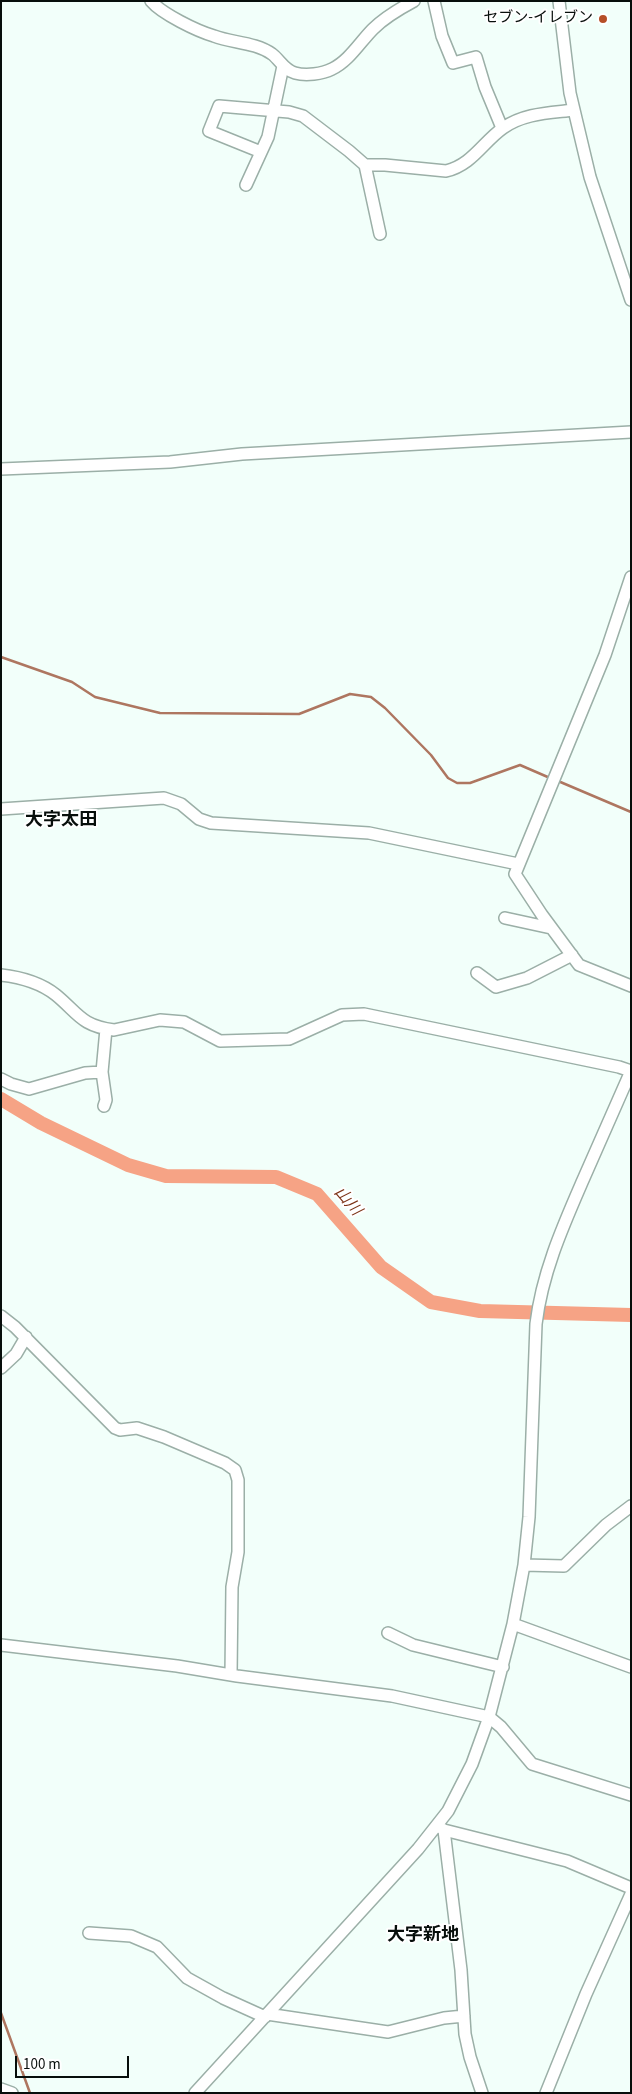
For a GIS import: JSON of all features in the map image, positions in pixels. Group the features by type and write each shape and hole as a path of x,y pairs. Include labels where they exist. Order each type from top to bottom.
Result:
{"street":[{"path":"151,1 158,9 171,17 213,36 249,44 272,54 283,66 294,73 303,74 331,70 341,64 374,28 386,18 414,1"},
{"path":"434,1 442,36 453,63 476,57 485,88 502,128"},
{"path":"559,1 574,110 590,177 631,300"},
{"path":"246,185 268,137 283,66"},
{"path":"261,152 208,131 219,106 275,110 303,116 365,165 446,171 456,169 467,162 502,128 528,116 574,110"},
{"path":"365,165 380,234"},
{"path":"1,469 170,462 242,454 631,432"},
{"path":"631,577 604,655 515,874 551,928 579,965 631,986"},
{"path":"1,809 164,798 181,804 199,819 211,823 369,833 518,864"},
{"path":"505,918 551,928"},
{"path":"477,973 496,987 527,978 572,955"},
{"path":"1,975 43,986 56,995 82,1020 106,1029 114,1030 160,1020 184,1022 220,1041 289,1039 342,1015 364,1014 631,1071 562,1228 548,1268 540,1299 536,1324 531,1494 524,1565 503,1667 489,1717 472,1764 440,1828 195,2093"},
{"path":"104,1106 106,1100 102,1072 106,1029"},
{"path":"1,1079 11,1084 29,1088 85,1073 102,1072"},
{"path":"1,1316 26,1337 115,1428 120,1430 137,1428 164,1437 224,1463 235,1470 238,1480 238,1552 232,1587 231,1675"},
{"path":"1,1368 16,1354 26,1337"},
{"path":"524,1565 564,1566 606,1524 631,1506"},
{"path":"513,1624 631,1667"},
{"path":"388,1633 413,1645 503,1667"},
{"path":"1,1645 168,1665 392,1696 489,1717 501,1727 532,1764 631,1795"},
{"path":"440,1828 567,1861 631,1888"},
{"path":"440,1828 461,1970 464,2016 470,2057 482,2093"},
{"path":"546,2093 586,1994 631,1894"},
{"path":"90,1933 131,1936 157,1947 187,1978 223,1998 266,2015 388,2032 444,2018 464,2016"},
{"path":"1,2089 12,2093"}],"waterway":[{"path":"1,657 72,682 95,697 160,713 299,714 350,694 371,697 385,708 431,755 448,778 457,783 470,783 520,765 550,778"},
{"path":"558,781 631,812"},
{"name":"山川","path":"1,1099 41,1123 128,1165 166,1176 276,1177 317,1194 381,1267 431,1302 480,1311 631,1315"},
{"path":"1,2013 30,2093"}],"place":[{"name":"セブン-イレブン","path":"603,19"}],"district":[{"name":"大字太田","path":"61,821"},
{"name":"大字新地","path":"423,1936"}]}
